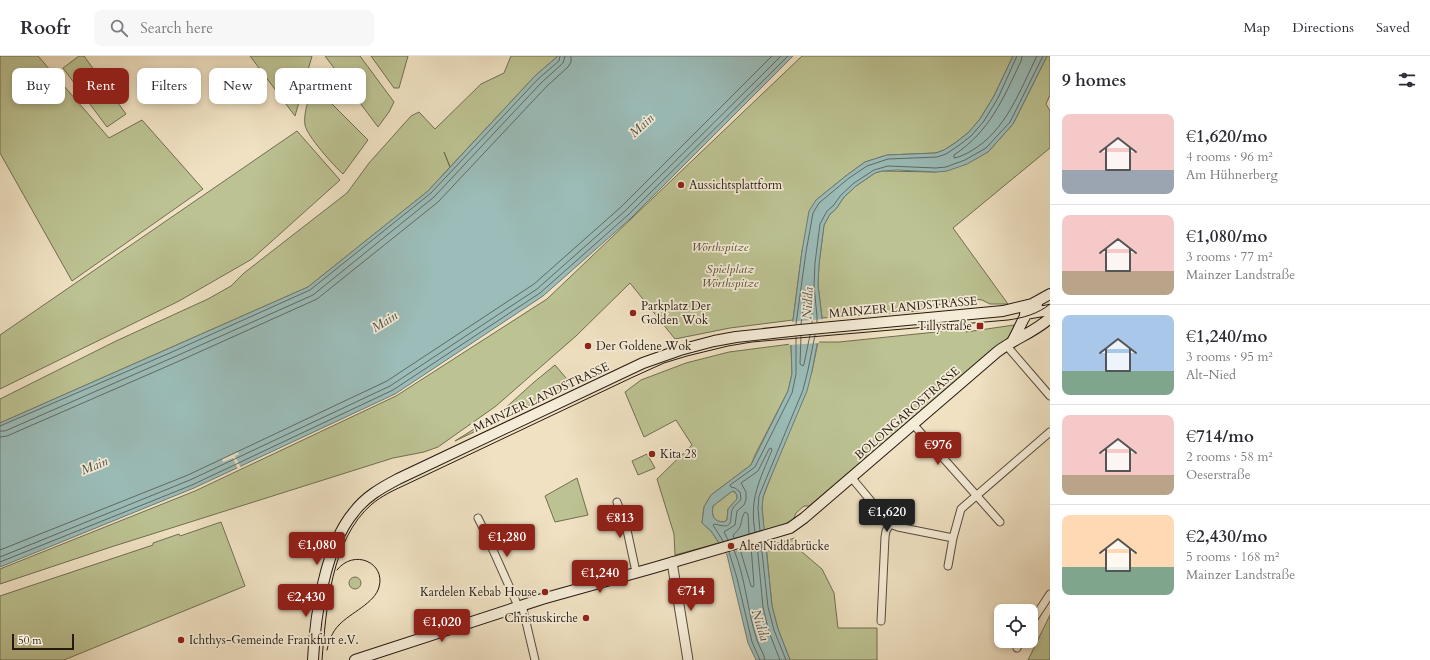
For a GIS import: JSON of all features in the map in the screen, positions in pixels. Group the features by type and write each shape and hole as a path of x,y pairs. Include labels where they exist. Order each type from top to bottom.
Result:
{"main road":[{"path":"1003,311 1032,304 1049,295"},
{"path":"1009,343 1025,328 1026,314 1049,295"},
{"path":"1003,311 1026,314 1050,310"},
{"name":"MAINZER LANDSTRASSE","path":"313,660 317,623 325,578 333,548 346,523 354,512 372,494 398,479 643,363 680,350 714,341 774,332 1003,311"},
{"path":"1025,328 1037,328 1050,318"},
{"name":"BOLONGAROSTRASSE","path":"675,561 790,528 1009,343"},
{"path":"355,660 375,657 520,606 675,561"}],"street":[{"path":"1009,343 1050,396"},
{"path":"914,424 1000,522"},
{"path":"948,566 953,538 961,510 1050,432"},
{"path":"851,477 890,524 953,538"},
{"path":"617,502 628,530 636,572"},
{"path":"478,518 520,606 535,660"},
{"path":"881,621 885,537 886,531 890,524"},
{"path":"675,561 688,660"},
{"path":"1038,612 1050,594"}],"green space":[{"path":"0,56 38,56 48,68 12,68 12,104 65,104 65,87 73,96 73,104 80,104 109,138 142,120 203,189 72,281 0,153"},
{"path":"79,56 84,56 93,68 73,68 73,81 65,71 65,68 63,68"},
{"path":"250,56 312,56 309,68 275,68 275,89 267,79 267,68 259,68"},
{"path":"325,56 360,56 394,102 378,127 361,104 366,104 366,68 334,68"},
{"path":"371,56 408,56 399,88 394,88"},
{"path":"511,56 558,56 535,76 428,191 308,287 0,423 0,399 116,341 208,299 231,286 244,273 347,193 369,163 411,116 419,112 435,129 481,84 504,73"},
{"name":"Wörthspitze","path":"802,56 1013,56 994,96 980,119 969,132 955,143 936,153 887,155 865,162 816,200 802,251 793,320 730,328 675,339 630,283 576,336 496,406 438,447 424,452 393,458 111,547 0,584 0,569 195,491 396,396 547,299"},
{"path":"1047,56 1050,56 1050,95 1046,104 1050,111 1050,148 953,228 1008,304 990,304 982,300 975,299 952,301 918,311 822,318 818,285 824,225 830,214 836,209 844,197 856,186 875,173 882,171 936,172 988,152 1013,124"},
{"path":"90,104 119,104 126,114 107,127"},
{"path":"286,104 298,104 295,116"},
{"path":"308,104 332,104 368,140 343,174 328,158 307,130 305,125"},
{"path":"297,131 340,180 252,259 179,301 0,389 0,335"},
{"path":"1014,325 1012,334 809,506 804,506 796,513 791,521 783,525 764,530 762,508 763,497 812,371 818,342 839,342 965,329 966,332"},
{"path":"791,344 792,374 788,391 751,465 711,495 704,507 702,523 711,531 719,543 675,555 674,534 657,479 692,445 676,420 644,437 625,392 641,380 686,363 729,352"},
{"path":"555,365 572,385 455,441 501,412"},
{"path":"647,454 655,468 638,475 632,461"},
{"path":"577,478 588,515 555,522 545,496"},
{"path":"733,491 737,495 737,499 728,509 727,520 721,522 716,520 712,513 713,506"},
{"path":"221,522 245,586 64,660 0,660 0,596 153,545 153,543 179,534 180,536"},
{"path":"795,538 802,552 822,569 834,593 838,628 877,628 877,660 790,660 778,629 772,606 766,545"},
{"path":"353,577 357,577 361,583 357,589 353,589 349,585 349,581"},
{"path":"1050,615 1050,660 1028,660 1034,648 1038,648 1038,640"}],"water":[{"name":"Main","path":"558,56 793,56 631,218 543,296 395,394 194,488 0,567 0,423 308,287 428,191 535,76"},
{"name":"Nidda","path":"1013,56 1047,56 1013,124 988,152 967,164 947,171 936,172 897,170 875,173 856,186 844,197 836,209 830,214 824,225 818,285 822,318 812,371 807,391 767,486 763,497 762,508 772,606 778,629 790,660 756,660 748,643 727,555 711,531 702,523 704,507 711,495 751,465 788,391 792,374 791,344 793,320 809,211 816,200 865,162 887,155 936,153 944,150 968,133 980,119 994,96","holes":["734,491 737,495 737,499 728,509 727,520 724,522 716,520 712,513 713,506 731,492"]}],"pier":[{"path":"823,319 819,343 789,345 790,322"},
{"path":"238,452 239,454 235,456 241,468 238,469 233,458 223,462 222,459"},
{"path":"766,530 768,542 724,554 717,544"}],"tram line":[{"path":"322,660 326,619 333,576 347,536 358,519 372,504 395,490 631,378 664,363 687,356 752,342 1008,320 1030,315 1050,304"},
{"path":"327,650 334,631 373,598 379,587 380,578 378,571 367,561 360,559 352,560 344,563 337,570"}],"place":[{"name":"Aussichtsplattform","path":"681,185"},
{"name":"Parkplatz Der Golden Wok","path":"633,313"},
{"name":"Tillystraße","path":"980,326"},
{"name":"Der Goldene Wok","path":"588,346"},
{"name":"Kita 28","path":"652,454"},
{"name":"Alte Niddabrücke","path":"731,546"},
{"name":"Kardelen Kebab House","path":"545,592"},
{"name":"Christuskirche","path":"586,618"},
{"name":"Ichthys-Gemeinde Frankfurt e.V.","path":"181,640"}],"park label":[{"name":"Spielplatz Wörthspitze","path":"730,276"}]}
